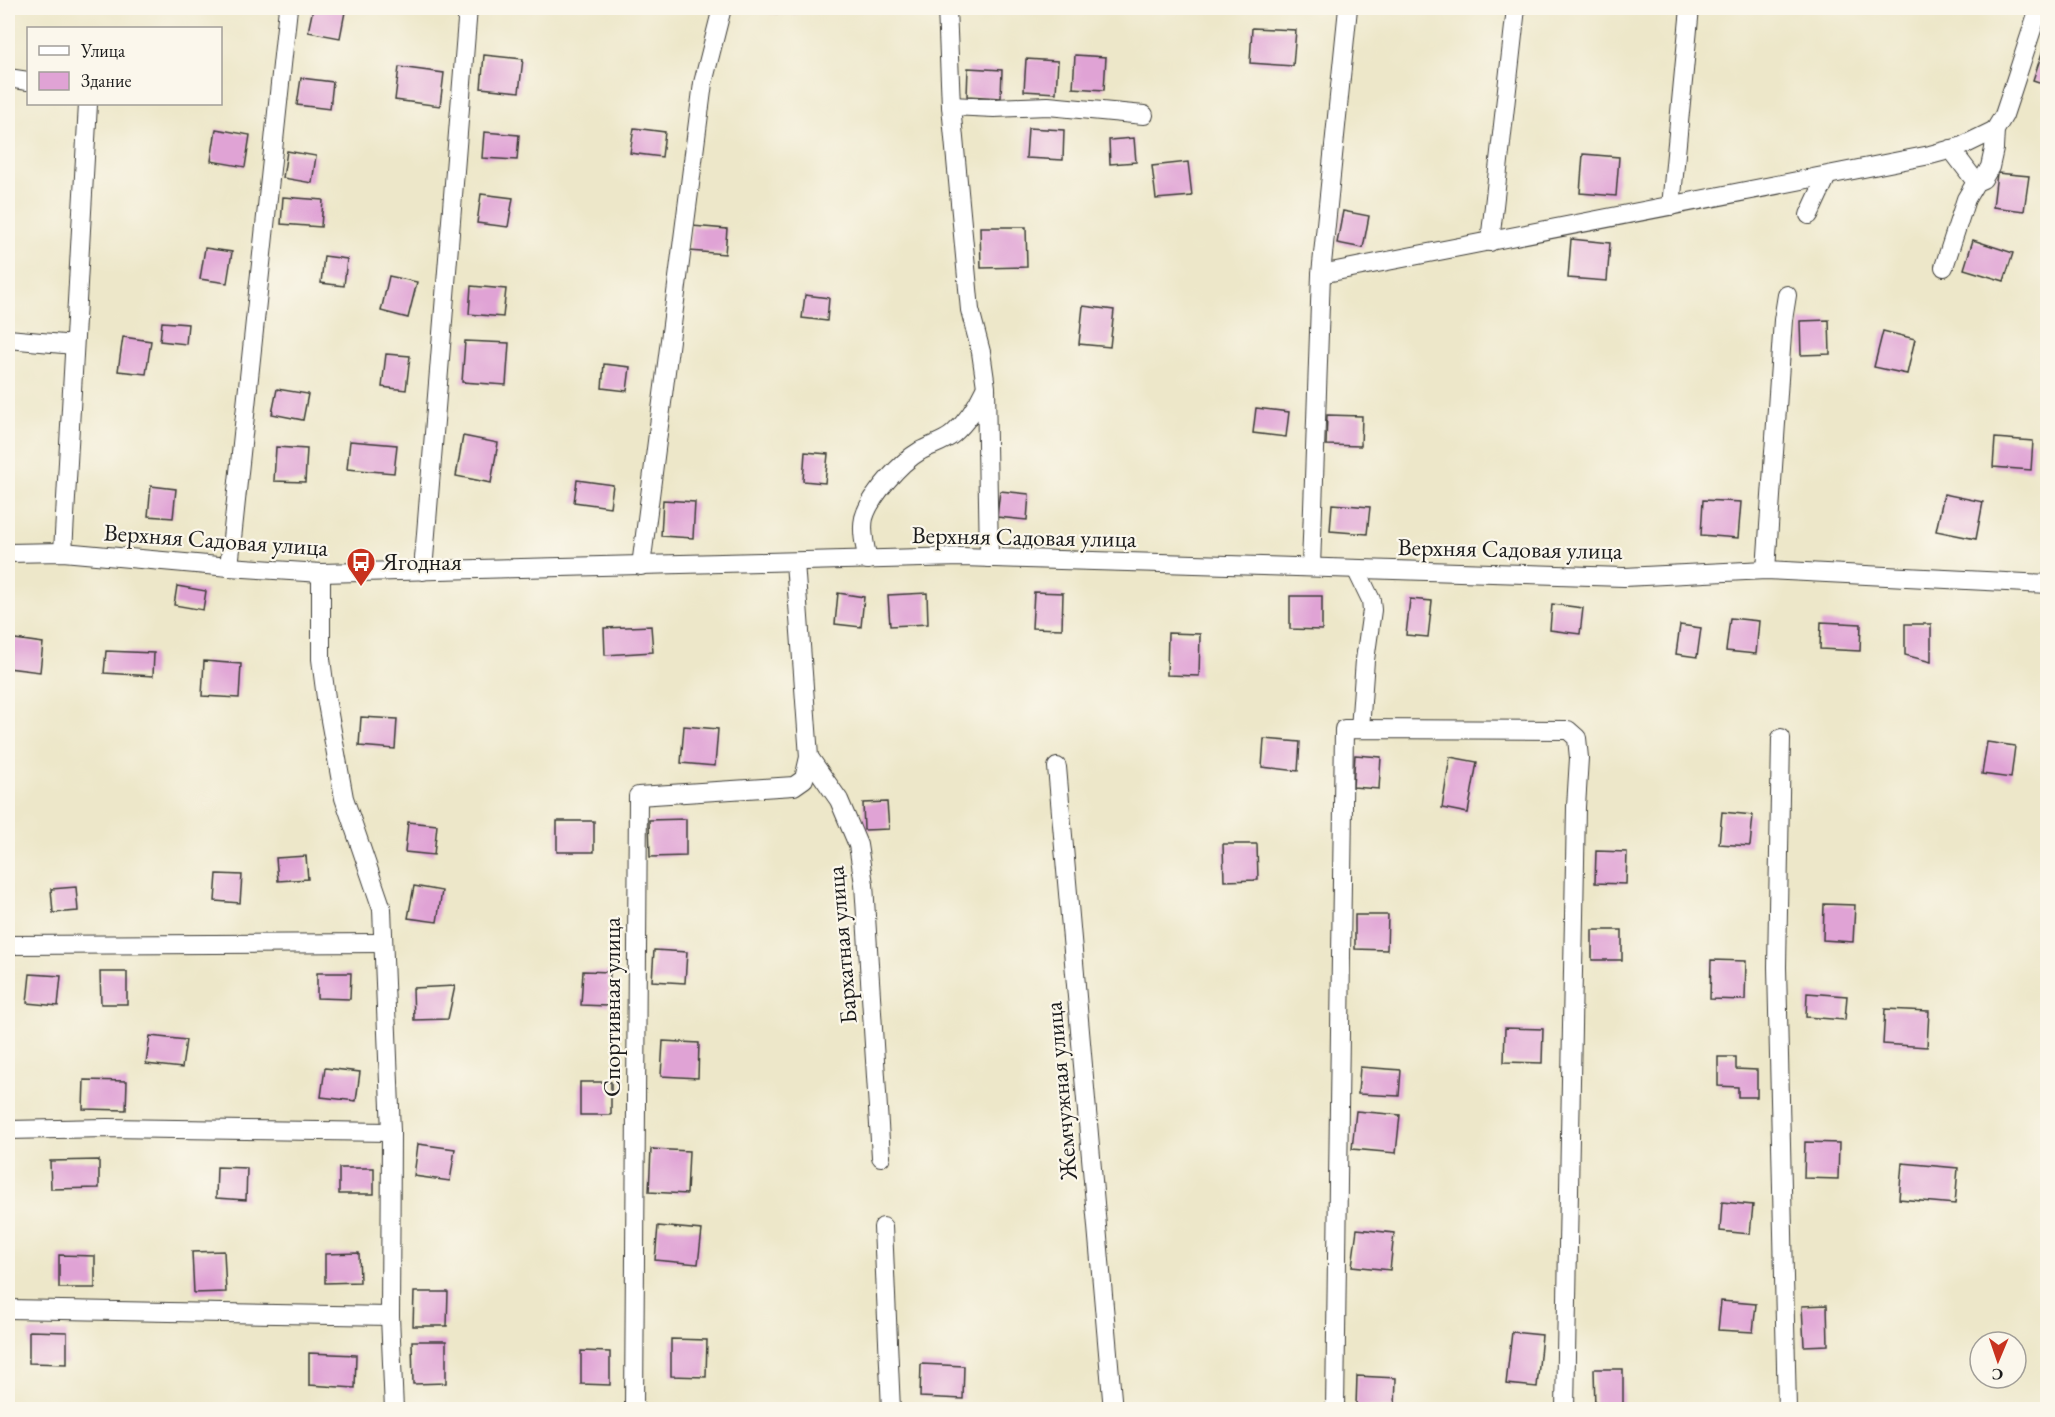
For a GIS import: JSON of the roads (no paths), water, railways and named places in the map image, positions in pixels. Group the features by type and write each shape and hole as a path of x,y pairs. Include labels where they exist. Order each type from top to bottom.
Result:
{"street":[{"path":"229,567 288,8"},
{"path":"423,572 468,8"},
{"path":"641,566 703,83 722,8"},
{"path":"947,8 951,105 970,310 981,352 986,387 989,558"},
{"path":"1311,567 1321,274 1348,8"},
{"path":"1490,242 1516,8"},
{"path":"1671,206 1690,8"},
{"path":"1944,267 1966,199 1976,182 1983,179 1990,167 1995,130 2007,107 2039,8"},
{"path":"8,78 27,81"},
{"path":"63,552 88,105"},
{"path":"951,105 994,108 1048,106 1144,115"},
{"path":"1321,274 1827,176 1960,147 1995,130"},
{"path":"1951,149 1976,182"},
{"path":"1809,215 1827,176"},
{"path":"1766,570 1783,320 1787,296"},
{"path":"8,339 74,345"},
{"path":"868,560 864,541 864,519 870,504 896,471 919,452 951,436 967,421 986,387"},
{"name":"Верхняя Садовая улица","path":"8,553 63,552 321,573 989,558 1624,577 1766,570 2046,583"},
{"path":"795,562 809,757"},
{"path":"1356,569 1371,600 1372,610 1365,660 1360,729"},
{"path":"321,573 321,659 344,798 382,909 391,1132 390,1316 394,1410"},
{"path":"1335,1410 1344,729 1568,730 1577,738 1579,758 1565,1410"},
{"path":"1781,738 1778,967 1787,1410"},
{"name":"Бархатная улица","path":"809,757 839,800 858,845 864,884 881,1157"},
{"name":"Спортивная улица","path":"634,1410 638,796 794,786 804,779 809,757"},
{"name":"Жемчужная улица","path":"1057,767 1113,1410"},
{"path":"8,945 382,942"},
{"path":"8,1130 107,1128 391,1132"},
{"path":"883,1227 891,1410"},
{"path":"8,1309 390,1316"}],"place":[{"name":"Ягодная","path":"361,588"}]}
